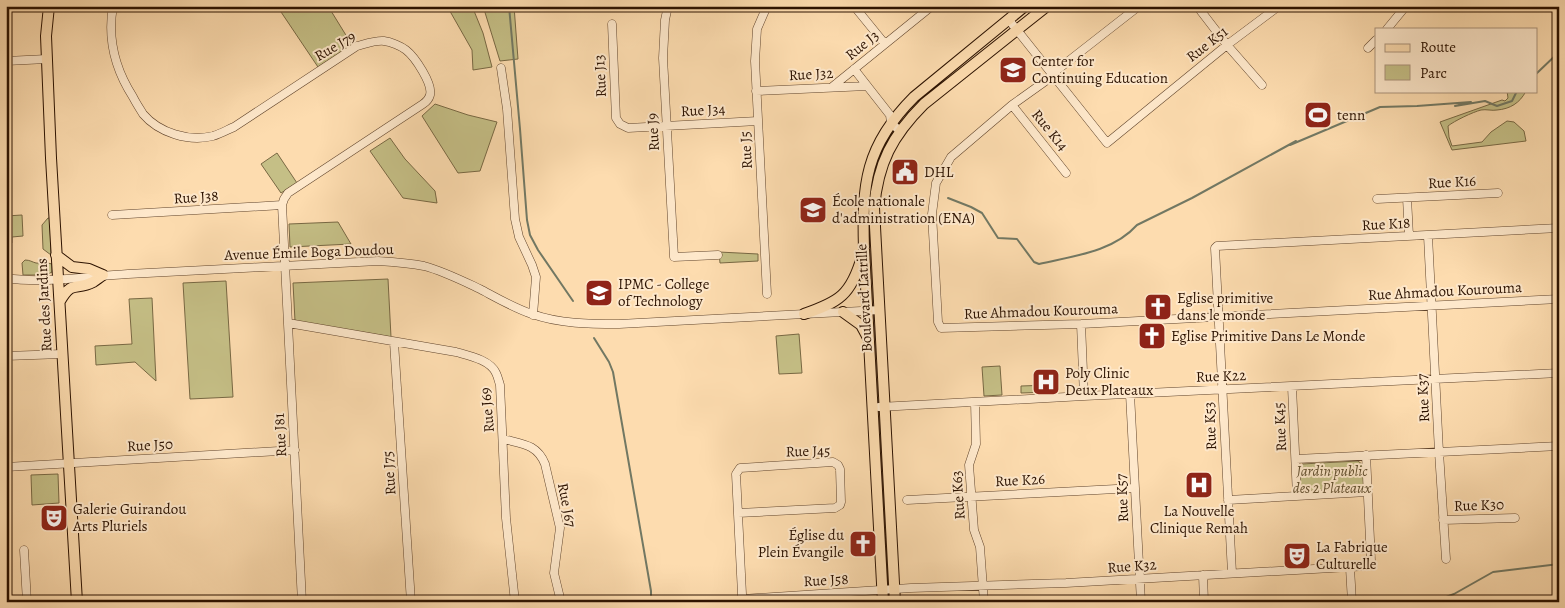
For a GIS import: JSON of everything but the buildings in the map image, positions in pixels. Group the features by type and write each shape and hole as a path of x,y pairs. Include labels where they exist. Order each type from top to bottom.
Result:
{"main road":[{"name":"Rue des Jardins","path":"49,6 47,59 56,254 77,602"},
{"name":"Boulevard Latrille","path":"883,602 864,249 863,215 865,184 875,152 892,118 914,97 1026,6"},
{"name":"Boulevard Latrille","path":"895,602 874,208 876,192 885,158 894,138 902,127 924,104 1047,6"},
{"path":"804,314 827,306 844,293 857,272 864,249"},
{"path":"56,254 72,267 89,269 103,275"},
{"path":"60,301 73,286 92,283 103,275"},
{"path":"843,312 861,325 869,340"}],"street":[{"name":"Rue J79","path":"113,6 111,38 115,62 122,80 144,114 158,127 172,134 187,137 212,136 234,127 357,46 383,41 395,44 406,50 416,60 431,89 428,101 288,192 282,205"},
{"name":"Rue J9","path":"668,6 665,20 663,58 674,257 718,255"},
{"name":"Rue J5","path":"767,6 759,24 755,42 767,294"},
{"path":"854,6 885,44"},
{"name":"Rue J3","path":"832,87 932,6"},
{"name":"Rue Ahmadou Kourouma","path":"1138,6 1052,74 1047,80 1012,105 951,157 936,183 932,214 940,326 943,329 1082,324 1559,299"},
{"path":"1197,6 1227,45 1262,85"},
{"name":"Rue K51","path":"1052,74 1106,143 1227,45 1279,6"},
{"path":"1388,28 1406,6"},
{"path":"1009,20 1052,74"},
{"name":"Rue J13","path":"612,24 616,118 620,124"},
{"path":"1368,48 1375,41"},
{"path":"6,61 47,59"},
{"path":"501,68 507,109 515,219 519,238 536,276 533,315"},
{"name":"Rue J32","path":"854,69 892,118 902,127"},
{"name":"Rue J32","path":"756,91 867,86"},
{"name":"Rue K14","path":"1012,105 1066,173"},
{"name":"Rue J34","path":"620,124 628,128 758,121"},
{"name":"Rue K16","path":"1377,200 1498,193"},
{"path":"1407,198 1409,236"},
{"path":"282,205 284,267"},
{"name":"Rue J38","path":"112,216 282,205"},
{"name":"Rue K18","path":"1215,248 1217,246 1559,228"},
{"name":"Rue K37","path":"1428,236 1446,559"},
{"name":"Rue K53","path":"1215,248 1232,573"},
{"name":"Avenue Émile Boga Doudou","path":"6,278 58,279 378,261 402,262 425,266 480,289 533,315 591,324 880,310"},
{"name":"Rue J81","path":"284,267 302,602"},
{"name":"Rue J69","path":"288,323 456,352 489,364 496,372 500,386 506,518 515,602"},
{"path":"1082,324 1084,396"},
{"name":"Rue J75","path":"394,342 411,602"},
{"path":"6,356 62,354"},
{"name":"Rue K22","path":"872,408 1559,373"},
{"name":"Rue K45","path":"1292,387 1297,496"},
{"name":"Rue K57","path":"1130,394 1141,602"},
{"name":"Rue K63","path":"975,402 976,444 969,465 974,530 980,547 984,602"},
{"name":"Rue J67","path":"503,439 536,450 542,456 545,464 560,528 554,573 561,602"},
{"path":"1296,459 1559,446"},
{"name":"Rue J50","path":"6,467 295,450"},
{"path":"1228,500 1368,492 1366,455"},
{"name":"Rue J45","path":"738,513 836,508 840,505 840,469 833,462 740,468 736,474 742,600"},
{"name":"Rue K26","path":"907,500 1135,488"},
{"name":"Rue K32","path":"895,589 1066,583 1367,566 1370,565 1368,492"},
{"name":"Rue K30","path":"1443,520 1515,518"},
{"path":"24,550 27,602"},
{"path":"1350,568 1352,602"},
{"path":"1202,575 1204,602"},
{"name":"Rue J58","path":"742,600 803,598 895,589"}],"green space":[{"path":"277,6 293,9 308,6 328,6 352,45 318,67"},
{"path":"447,6 472,6 483,33 492,67 473,70 472,50"},
{"path":"483,6 514,6 518,59 500,61"},
{"path":"1507,92 1525,92 1518,102 1510,107 1478,111 1448,126 1452,146 1482,142 1491,132 1507,121 1514,122 1524,131 1526,141 1452,150 1440,122 1502,100 1505,101 1508,98"},
{"path":"435,104 497,122 480,171 458,173 422,116"},
{"name":"tenn","path":"1327,105 1331,116 1309,124 1305,113"},
{"path":"390,138 405,159 435,191 437,203 403,198 370,151"},
{"path":"277,153 297,183 281,193 261,164"},
{"path":"22,215 23,236 12,237 12,243 6,243 6,216"},
{"path":"50,218 51,255 43,249 42,225"},
{"path":"338,222 351,244 290,247 289,224"},
{"path":"719,252 758,254 758,261 720,263"},
{"path":"25,260 52,264 52,272 46,275 23,275 22,263"},
{"path":"388,279 391,337 295,321 293,283"},
{"path":"226,281 233,397 190,399 183,283"},
{"path":"152,298 156,381 135,362 96,365 95,346 132,344 129,299"},
{"path":"799,334 802,373 779,374 776,336"},
{"path":"1000,366 1002,395 984,396 982,367"},
{"path":"1050,385 1050,392 1021,393 1021,386"},
{"name":"Jardin public des 2 Plateaux","path":"1358,461 1363,465 1364,490 1301,494 1299,470 1302,464"},
{"path":"58,474 59,503 32,505 31,475"}],"waterway":[{"path":"509,6 527,220 530,235 573,301"},
{"path":"1538,72 1559,52"},
{"path":"948,198 982,213 998,238 1017,239 1034,262 1039,264 1092,252 1104,247 1127,234 1137,225 1192,198 1296,141 1290,145 1380,107 1471,102 1455,106 1485,101 1497,106 1512,101 1516,92"},
{"path":"594,338 613,372 651,591 651,602"},
{"path":"1433,602 1454,594 1493,572 1559,564"}],"place":[{"name":"Center for Continuing Education","path":"1013,70"},
{"name":"tenn","path":"1318,115"},
{"name":"DHL","path":"905,172"},
{"name":"École nationale d'administration (ENA)","path":"813,210"},
{"name":"IPMC - College of Technology","path":"599,293"},
{"name":"Eglise primitive dans le monde","path":"1158,307"},
{"name":"Eglise Primitive Dans Le Monde","path":"1152,336"},
{"name":"Poly Clinic Deux Plateaux","path":"1046,382"},
{"name":"La Nouvelle Clinique Remah","path":"1199,485"},
{"name":"Galerie Guirandou Arts Pluriels","path":"54,518"},
{"name":"Église du Plein Évangile","path":"863,544"},
{"name":"La Fabrique Culturelle","path":"1297,556"}]}
